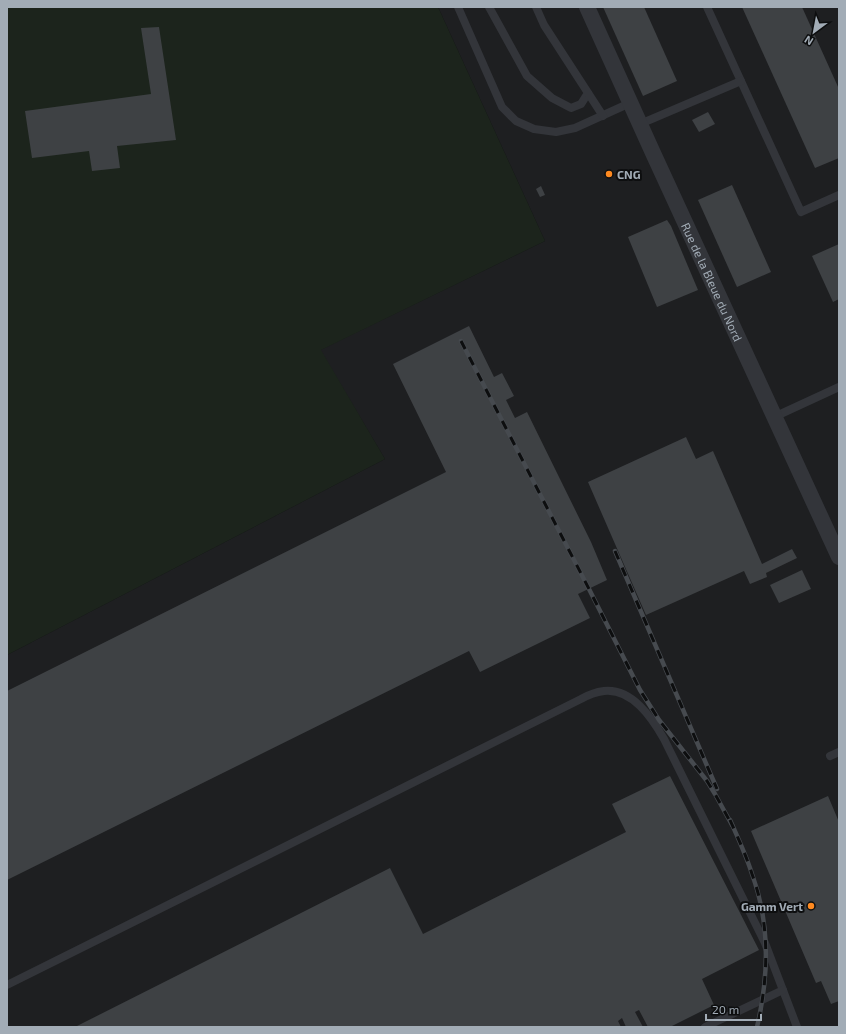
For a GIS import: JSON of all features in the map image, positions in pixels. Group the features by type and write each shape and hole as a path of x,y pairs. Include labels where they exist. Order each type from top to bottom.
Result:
{"street":[{"name":"Rue de la Bleue du Nord","path":"587,7 839,557"}],"lane":[{"path":"458,7 502,106 516,121 534,129 556,132 575,128 630,103"},
{"path":"489,7 527,76 552,98 571,108 580,104 588,93"},
{"path":"536,7 544,25 603,116"},
{"path":"707,7 801,212 839,195"},
{"path":"640,124 741,81"},
{"path":"774,417 839,387"},
{"path":"7,985 581,699 605,691 613,691 628,697 642,708 654,722 765,943 797,1027"},
{"path":"830,756 839,752"},
{"path":"705,1027 783,990"}],"shaded area":[{"path":"7,7 438,7 545,241 321,350 385,459 7,655"},
{"path":"438,7 839,7 839,1027 7,1027 7,655 385,459 320,350 545,241"}],"building":[{"path":"603,7 644,7 677,81 643,96"},
{"path":"742,7 802,7 839,89 839,158 815,168"},
{"path":"159,27 176,140 117,146 120,168 92,171 89,151 32,158 25,111 151,94 141,28"},
{"path":"708,112 715,124 699,132 692,120"},
{"path":"732,185 771,272 737,287 698,200"},
{"path":"541,186 545,195 540,197 536,189"},
{"path":"667,220 671,226 698,290 657,307 628,237"},
{"path":"839,244 839,299 833,302 812,256"},
{"path":"469,326 494,377 502,373 514,396 506,400 515,418 527,412 591,542 607,580 578,594 590,618 480,672 469,651 7,880 7,691 446,472 393,364"},
{"path":"686,437 696,459 713,451 762,564 792,549 797,558 766,573 767,577 750,584 744,571 646,615 588,482"},
{"path":"802,570 811,589 779,603 770,585"},
{"path":"670,776 759,950 702,979 714,1005 670,1027 648,1027 639,1010 635,1012 643,1027 626,1027 622,1018 618,1021 621,1027 77,1026 390,868 423,934 626,832 612,804"},
{"name":"Gamm Vert","path":"828,796 839,822 839,1001 831,1004 821,981 816,983 751,831"}],"railway":[{"path":"461,341 640,690 659,720 707,781 732,825"},
{"path":"615,551 717,789"},
{"path":"730,820 747,860 758,893 765,930 766,950 764,988 757,1027"}],"place":[{"name":"CNG","path":"609,174"},
{"name":"Gamm Vert","path":"811,906"}]}
